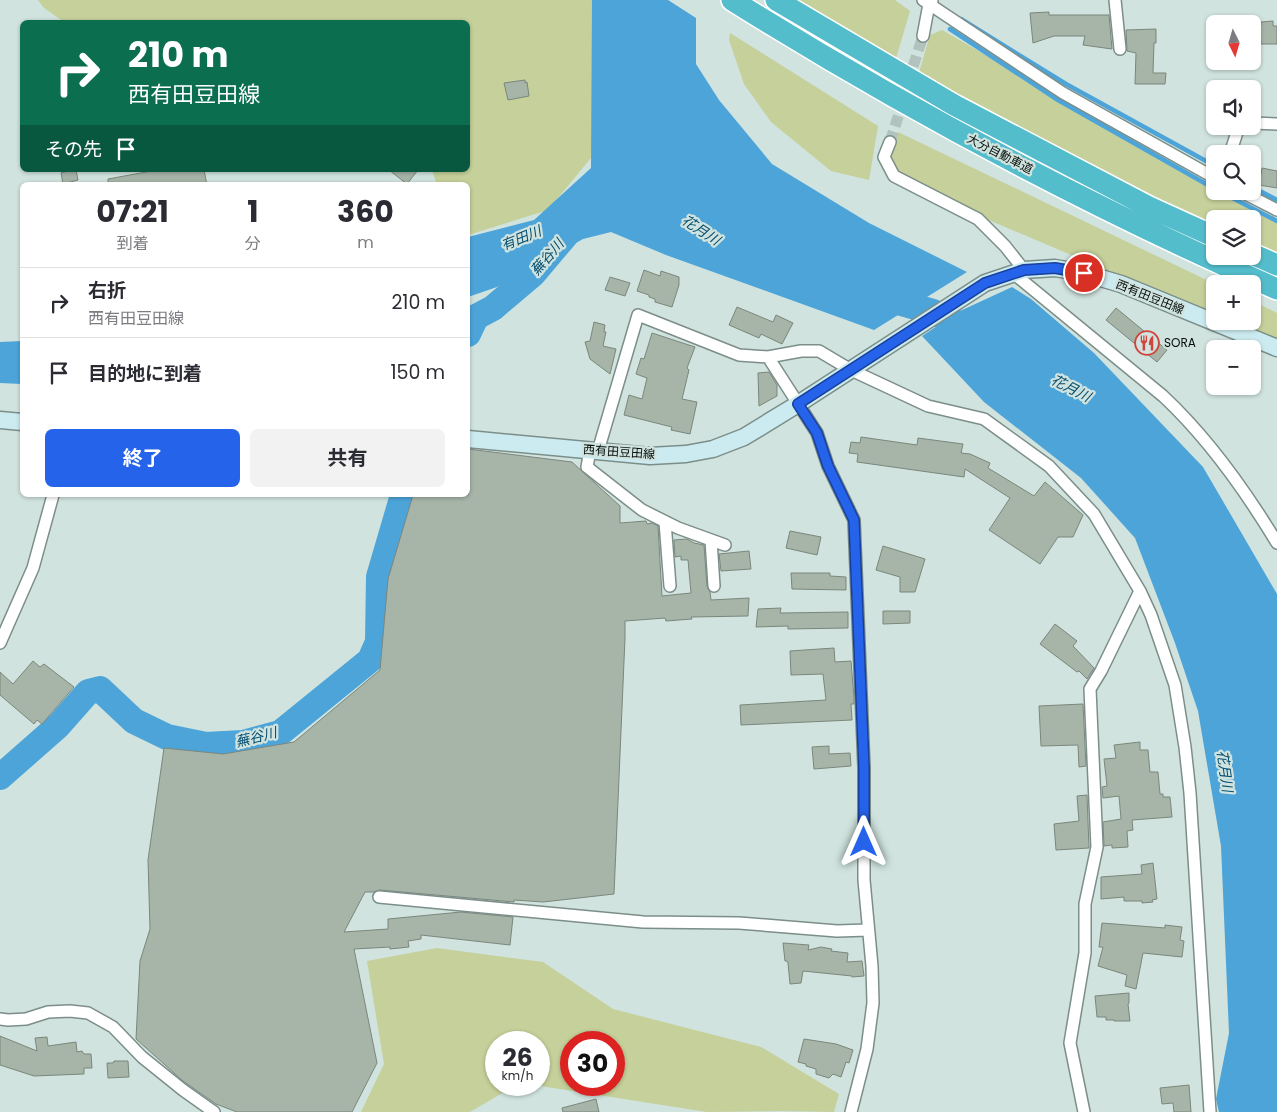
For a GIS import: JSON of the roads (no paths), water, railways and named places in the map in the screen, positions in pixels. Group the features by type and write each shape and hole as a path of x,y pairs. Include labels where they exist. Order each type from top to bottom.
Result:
{"highway":[{"name":"大分自動車道","path":"732,0 945,125 1139,225 1277,288"},
{"name":"大分自動車道","path":"776,0 954,105 1149,207 1206,233"},
{"path":"1261,258 1277,265"}],"main road":[{"name":"西有田豆田線","path":"470,439 650,456 686,454 713,449 744,438 985,283 1018,272 1055,268 1084,273 1121,284 1277,348"},
{"path":"0,420 20,422"}],"street":[{"path":"1115,0 1120,49"},
{"path":"923,36 928,1 1063,93 1206,173"},
{"path":"1261,124 1277,124"},
{"path":"890,142 884,157 894,176 978,219 1005,246 1018,272 1185,416 1236,480 1277,543"},
{"path":"1258,200 1277,210"},
{"path":"725,545 678,528 642,510 587,467 638,316 738,355 768,357 801,351 819,351 857,366 928,406 984,419 1049,466 1094,514 1140,591 1174,684 1186,746 1210,1112"},
{"path":"768,357 817,433 828,466 854,520 864,768 864,880 872,966 873,1003 867,1049 850,1112"},
{"path":"0,643 33,568 52,497"},
{"path":"665,522 670,586"},
{"path":"711,540 714,586"},
{"path":"1084,1112 1070,1044 1085,952 1085,904 1097,847 1090,688 1101,671 1140,591"},
{"path":"379,897 643,922 739,923 837,931 868,930"},
{"path":"0,1019 26,1019 48,1012 70,1011 88,1013 113,1027 142,1057 214,1112"}],"water":[{"name":"有田川","path":"592,0 668,0 696,18 696,64 719,100 772,164 869,223 967,272 874,330 666,255 611,232 583,239 497,287 470,296 470,236 534,220 591,168"},
{"path":"1012,287 1031,299 1094,353 1203,467 1277,594 1277,1112 1219,1112 1216,1099 1229,1033 1221,846 1198,711 1175,643 1135,538 1081,478 984,402 922,336 960,311"},
{"path":"20,341 20,384 0,383 0,342"}],"waterway":[{"path":"961,19 1066,84 1206,161"},
{"path":"950,29 1058,100 1206,184"},
{"path":"1261,192 1277,200"},
{"path":"1236,200 1277,221"},
{"name":"蕪谷川","path":"470,330 476,317 493,308 533,274 566,235"},
{"name":"花月川","path":"877,296 933,312 981,334"},
{"name":"蕪谷川","path":"0,777 58,726 88,692 100,689 134,721 167,737 206,745 243,743 280,733 370,660 378,642 379,577 402,497"}],"tunnel":[{"path":"908,82 923,36"},
{"path":"890,142 904,98"}],"place":[{"name":"SORA","path":"1147,343"}]}
